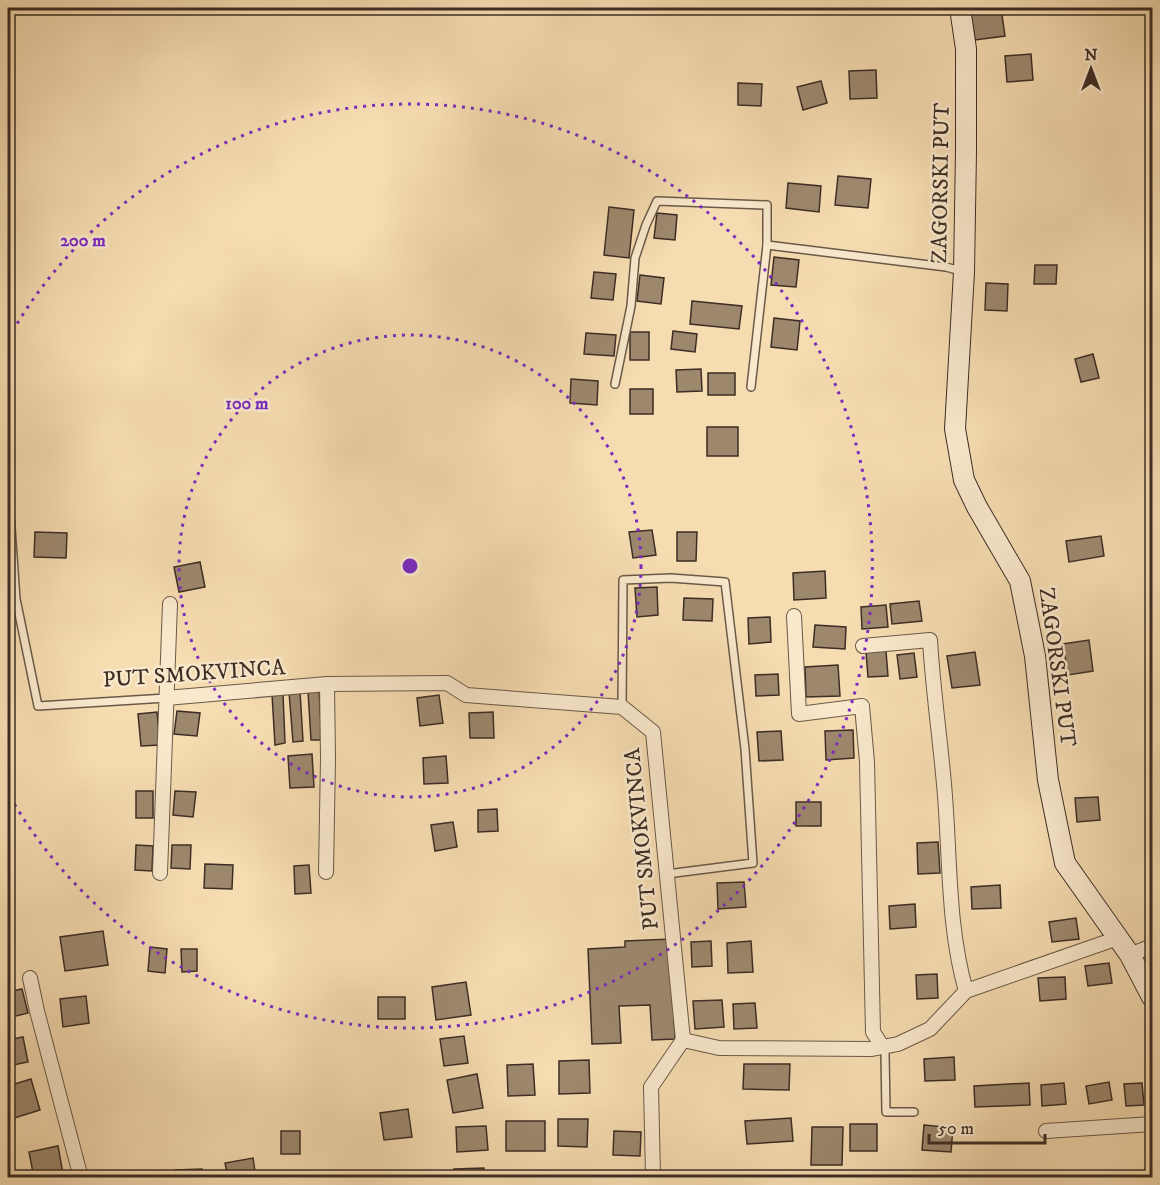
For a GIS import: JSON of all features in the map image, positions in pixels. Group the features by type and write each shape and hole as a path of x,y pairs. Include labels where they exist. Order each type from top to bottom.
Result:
{"main road":[{"name":"ZAGORSKI PUT","path":"960,8 966,60 966,151 955,429 964,480 1020,581 1035,656 1048,780 1065,863 1130,955 1152,997"}],"street":[{"path":"160,873 170,604"},
{"path":"794,616 800,714 862,706 867,762 873,1032 882,1046"},
{"path":"863,646 930,640 933,692 945,794 951,896 961,972 966,992"},
{"path":"326,872 327,684"},
{"name":"PUT SMOKVINCA","path":"166,698 327,684 447,684 466,695 622,707 653,732 683,1041"},
{"path":"649,1176 651,1087 683,1041 719,1048 872,1050 898,1044 930,1029 966,992 1118,938"},
{"path":"1130,955 1152,946"},
{"path":"30,978 81,1178"},
{"path":"1046,1131 1152,1124"}],"lane":[{"path":"615,384 631,306 635,258 657,201 767,205 767,245 751,387"},
{"path":"767,245 946,267 963,272"},
{"name":"PUT SMOKVINCA","path":"8,485 16,599 38,706 166,698"},
{"path":"622,707 622,580 670,578 725,582 745,749 753,863 667,874"},
{"path":"882,1046 885,1053 886,1112 914,1112"},
{"path":"649,1176 668,1178"}],"building":[{"path":"970,8 1001,8 1005,36 975,40"},
{"path":"1031,54 1033,80 1007,82 1005,56"},
{"path":"876,70 877,98 850,99 849,71"},
{"path":"821,81 827,103 803,110 797,87"},
{"path":"738,83 762,84 761,106 738,105"},
{"path":"838,176 871,179 868,208 835,205"},
{"path":"788,183 821,186 819,212 786,208"},
{"path":"609,207 634,210 629,258 604,255"},
{"path":"657,213 677,215 675,240 654,238"},
{"path":"774,257 799,260 796,287 771,285"},
{"path":"1035,265 1057,265 1056,284 1034,284"},
{"path":"594,272 616,274 613,300 591,298"},
{"path":"640,275 664,278 661,304 637,301"},
{"path":"986,283 1008,284 1007,311 985,310"},
{"path":"692,301 742,306 739,329 690,324"},
{"path":"774,318 800,321 797,350 771,347"},
{"path":"673,331 697,334 695,352 671,349"},
{"path":"630,332 649,332 649,360 630,360"},
{"path":"586,333 616,335 614,356 584,354"},
{"path":"1093,354 1099,378 1081,382 1075,359"},
{"path":"701,369 702,391 677,392 676,370"},
{"path":"708,373 735,373 735,395 708,395"},
{"path":"571,379 598,381 597,405 570,403"},
{"path":"630,389 653,389 653,414 630,414"},
{"path":"707,427 738,427 738,456 707,456"},
{"path":"652,530 656,555 633,558 629,532"},
{"path":"35,532 67,533 66,558 34,557"},
{"path":"677,532 697,532 696,561 677,561"},
{"path":"1101,536 1104,556 1069,562 1066,541"},
{"path":"200,562 205,587 179,592 174,567"},
{"path":"825,571 826,598 794,600 793,573"},
{"path":"657,587 658,615 637,617 635,588"},
{"path":"684,598 713,599 712,621 683,620"},
{"path":"919,601 922,621 892,624 890,604"},
{"path":"886,605 888,627 862,629 861,607"},
{"path":"770,617 771,642 749,644 748,618"},
{"path":"815,625 846,627 845,649 813,647"},
{"path":"1089,640 1093,671 1068,675 1063,644"},
{"path":"886,651 888,676 868,677 866,652"},
{"path":"975,652 980,685 952,688 947,656"},
{"path":"914,653 917,677 900,679 897,655"},
{"path":"838,665 840,696 806,697 805,667"},
{"path":"778,674 779,695 756,696 755,675"},
{"path":"319,690 322,740 311,740 308,691"},
{"path":"300,691 303,741 293,742 289,692"},
{"path":"272,694 283,694 285,743 275,745"},
{"path":"439,695 443,723 420,726 417,698"},
{"path":"177,711 200,713 197,736 174,734"},
{"path":"157,712 160,745 141,746 138,714"},
{"path":"493,712 494,738 470,738 469,713"},
{"path":"853,730 854,758 826,760 825,731"},
{"path":"781,731 783,760 759,761 757,732"},
{"path":"312,754 314,787 290,788 288,756"},
{"path":"446,756 448,783 424,784 423,758"},
{"path":"136,791 153,791 153,818 136,818"},
{"path":"175,791 196,792 193,817 173,815"},
{"path":"1098,797 1100,820 1077,822 1075,798"},
{"path":"796,802 821,802 821,826 796,826"},
{"path":"497,809 498,831 478,832 478,810"},
{"path":"453,822 457,847 435,851 431,825"},
{"path":"938,842 940,873 918,874 917,843"},
{"path":"136,845 153,846 152,871 135,870"},
{"path":"172,845 191,845 190,869 171,868"},
{"path":"205,864 233,865 232,889 204,888"},
{"path":"309,865 311,893 295,894 294,866"},
{"path":"744,882 746,907 718,909 717,883"},
{"path":"1000,885 1001,908 972,909 971,887"},
{"path":"915,904 916,927 890,929 889,906"},
{"path":"1076,918 1079,939 1052,942 1049,922"},
{"path":"103,931 108,965 65,971 60,937"},
{"path":"671,939 675,1039 652,1040 650,1005 619,1006 621,1043 592,1044 588,949 625,947 625,941"},
{"path":"711,941 712,966 692,967 691,942"},
{"path":"751,941 753,972 728,973 727,943"},
{"path":"150,947 167,949 165,973 148,971"},
{"path":"181,949 197,949 197,971 182,972"},
{"path":"1109,963 1112,983 1088,986 1085,966"},
{"path":"937,974 938,998 917,999 916,975"},
{"path":"1065,977 1066,999 1040,1001 1038,978"},
{"path":"466,982 471,1015 436,1020 432,987"},
{"path":"22,989 28,1013 8,1018 8,992"},
{"path":"86,996 89,1023 63,1027 60,999"},
{"path":"378,997 405,997 405,1019 378,1019"},
{"path":"722,1000 724,1027 695,1029 693,1001"},
{"path":"755,1003 757,1028 734,1029 733,1004"},
{"path":"464,1036 468,1063 444,1066 440,1039"},
{"path":"23,1037 28,1062 8,1066 8,1040"},
{"path":"954,1057 955,1080 925,1081 924,1059"},
{"path":"589,1060 590,1093 559,1094 559,1061"},
{"path":"533,1064 535,1095 508,1096 507,1065"},
{"path":"744,1064 790,1064 789,1090 743,1089"},
{"path":"477,1074 483,1108 453,1113 447,1080"},
{"path":"31,1079 40,1110 8,1120 8,1086"},
{"path":"1109,1082 1112,1100 1089,1104 1086,1086"},
{"path":"1029,1083 1030,1105 975,1107 974,1086"},
{"path":"1064,1083 1066,1104 1042,1106 1041,1085"},
{"path":"1142,1083 1144,1105 1126,1106 1124,1084"},
{"path":"408,1109 412,1137 384,1140 380,1113"},
{"path":"791,1118 793,1141 747,1144 745,1121"},
{"path":"558,1119 588,1119 587,1147 558,1146"},
{"path":"506,1121 545,1121 545,1151 506,1151"},
{"path":"850,1124 877,1124 877,1151 850,1151"},
{"path":"924,1125 953,1128 951,1152 922,1150"},
{"path":"486,1126 488,1150 457,1152 456,1127"},
{"path":"812,1127 843,1127 842,1165 811,1165"},
{"path":"281,1131 300,1131 300,1154 281,1154"},
{"path":"614,1131 641,1132 640,1156 613,1155"},
{"path":"58,1146 63,1174 34,1178 29,1152"},
{"path":"253,1158 256,1178 228,1178 225,1163"},
{"path":"484,1168 484,1178 454,1178 454,1169"},
{"path":"202,1169 202,1178 175,1178 175,1170"},
{"path":"895,1173 895,1178 838,1178 838,1175"}]}
